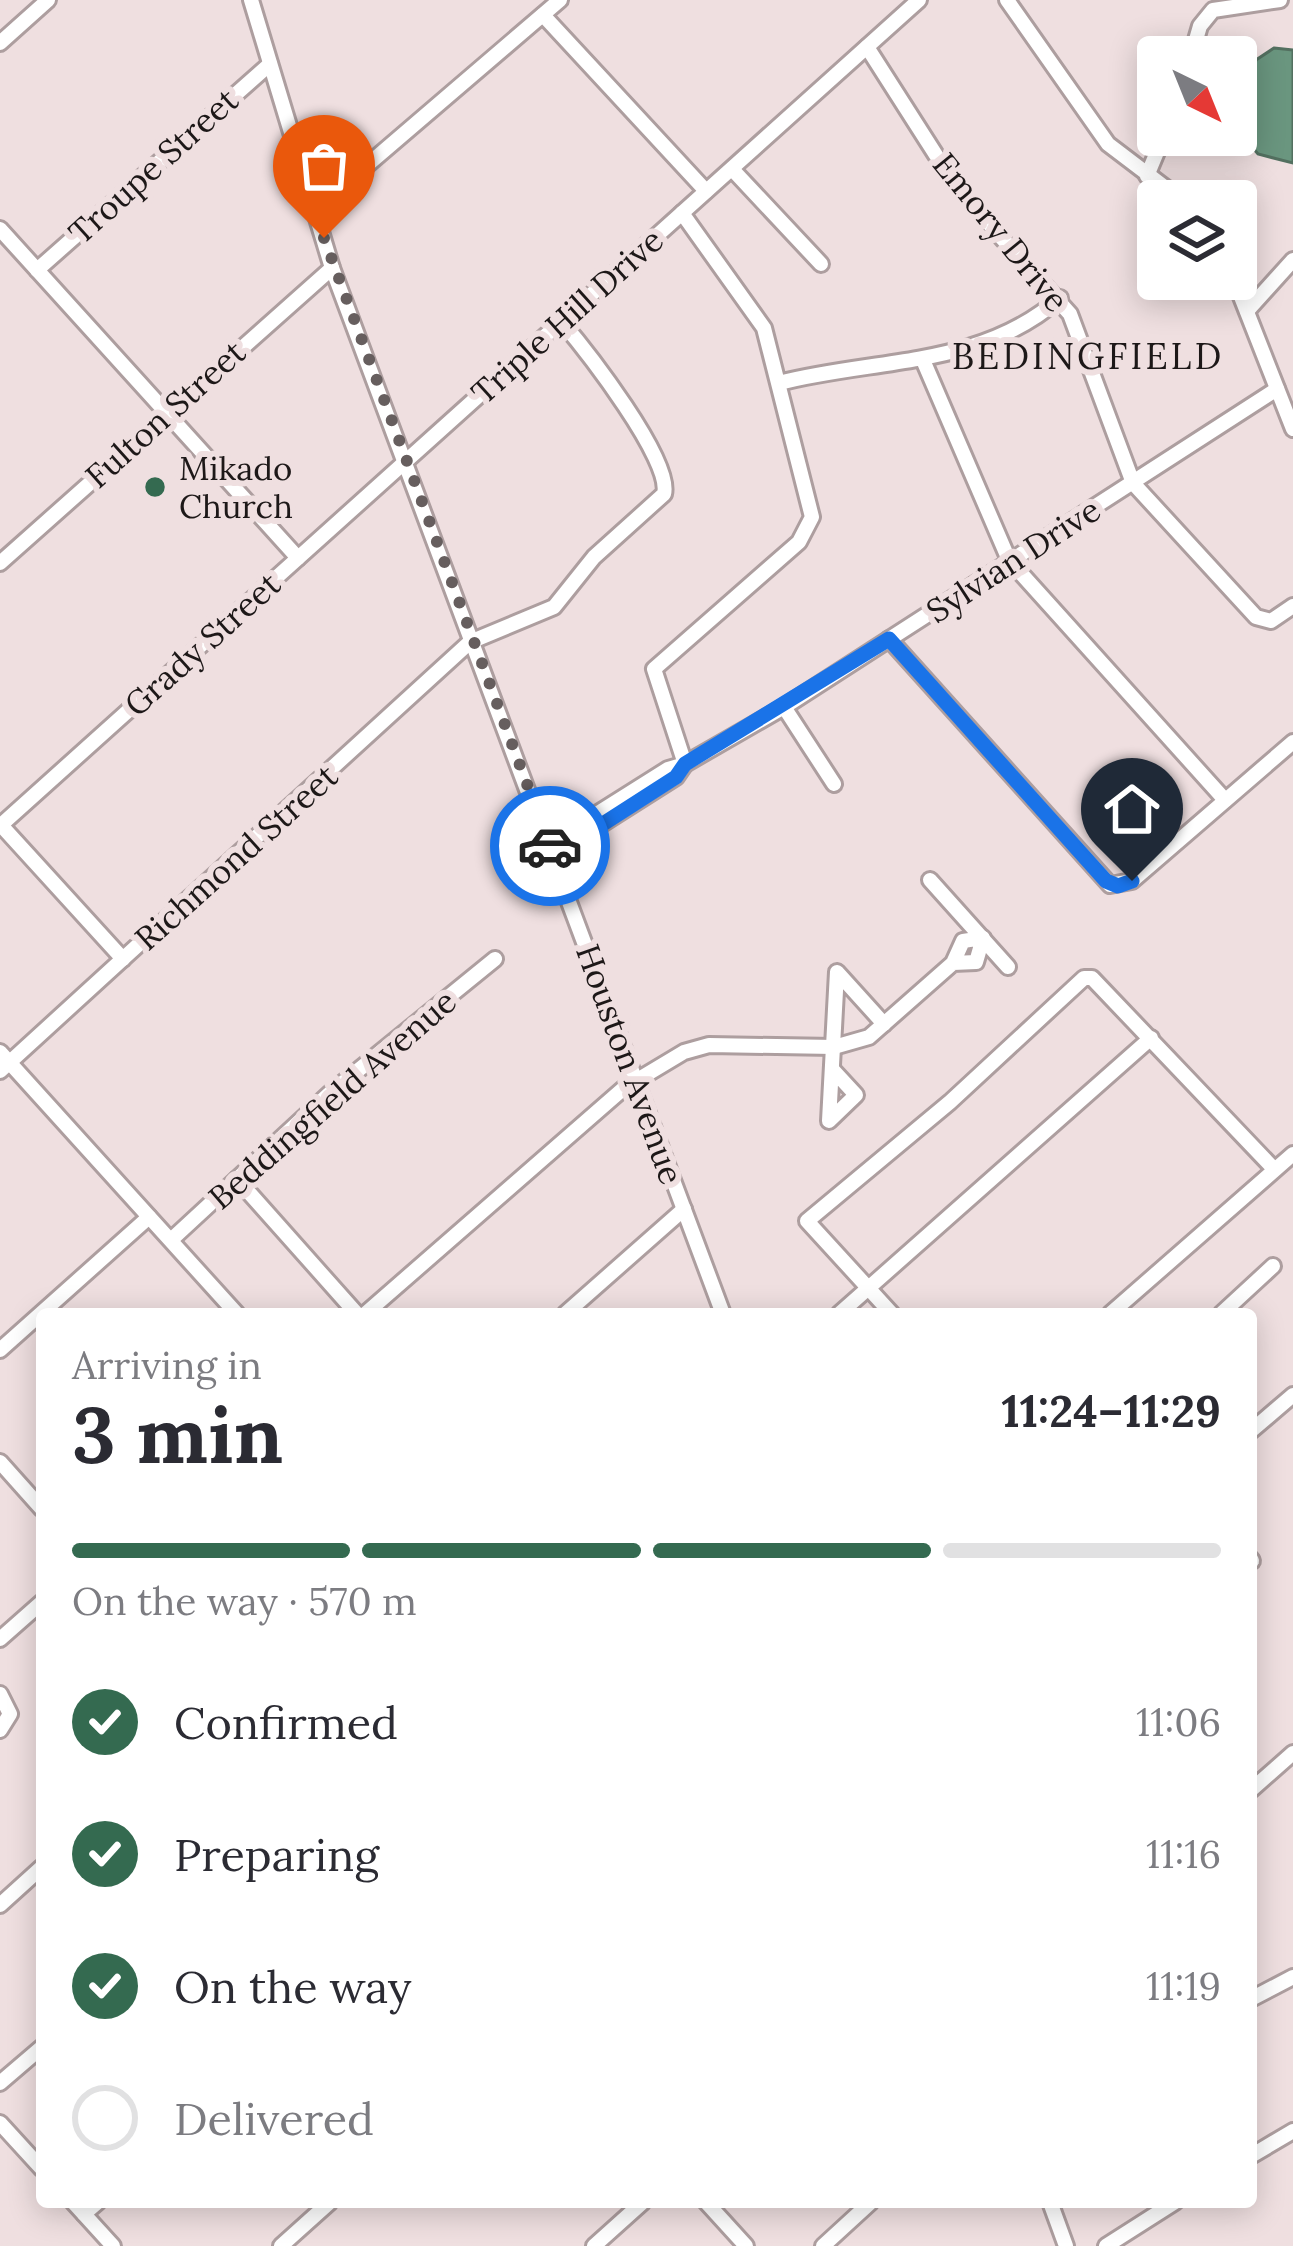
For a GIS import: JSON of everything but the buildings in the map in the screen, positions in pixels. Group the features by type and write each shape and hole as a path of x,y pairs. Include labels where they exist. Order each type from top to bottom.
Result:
{"street":[{"path":"0,44 48,0"},
{"name":"Houston Avenue","path":"251,0 332,268 721,1308"},
{"path":"316,209 560,0"},
{"name":"Triple Hill Drive","path":"403,463 919,0"},
{"path":"1007,0 1092,125 1153,180"},
{"path":"1197,36 1213,10 1280,0"},
{"path":"543,15 706,191"},
{"name":"Emory Drive","path":"867,46 957,188 1060,298 1133,483 1263,620 1280,618 1293,606"},
{"name":"Troupe Street","path":"38,270 270,64"},
{"path":"1147,176 1155,156"},
{"path":"732,169 820,264"},
{"path":"682,213 762,323 812,523 799,542 657,663 654,674 685,764"},
{"path":"0,229 298,558"},
{"path":"1246,311 1293,260"},
{"name":"Fulton Street","path":"0,563 332,268"},
{"path":"779,383 923,360 1005,335 1060,298"},
{"path":"1242,300 1293,429"},
{"name":"Richmond Street","path":"3,1062 470,643 554,607 594,557 667,489 664,472 609,378 561,321"},
{"path":"923,360 1009,560 1226,800"},
{"name":"Sylvian Drive","path":"551,850 668,769 685,764 784,707 1277,389"},
{"name":"Grady Street","path":"1,825 403,463"},
{"path":"889,639 1111,885 1132,881 1293,742"},
{"path":"784,707 834,784"},
{"path":"1,825 123,959"},
{"path":"930,880 1008,967"},
{"path":"368,1308 609,1098 684,1052 709,1045 833,1047 869,1037 953,963 963,941 983,938"},
{"path":"953,963 976,962 983,938"},
{"name":"Beddingfield Avenue","path":"171,1240 362,1065 494,959"},
{"path":"832,1069 837,972 884,1024"},
{"path":"886,1308 807,1221 1088,976 1274,1169"},
{"path":"846,1308 1151,1039"},
{"path":"3,1062 232,1308"},
{"path":"1122,1308 1293,1154"},
{"path":"237,1179 355,1308"},
{"path":"572,1308 684,1209"},
{"path":"47,1308 149,1217"},
{"path":"1228,1308 1273,1267"},
{"path":"0,1350 36,1318"},
{"path":"1257,1426 1293,1394"},
{"path":"0,1462 36,1502"},
{"path":"0,1640 36,1607"},
{"path":"0,1694 10,1714 0,1730"},
{"path":"1257,1785 1293,1753"},
{"path":"0,1905 36,1872"},
{"path":"1257,1997 1293,1977"},
{"path":"0,2084 36,2052"},
{"path":"0,2123 36,2162"},
{"path":"1257,2152 1293,2131"},
{"path":"78,2208 113,2246"},
{"path":"280,2246 323,2208"},
{"path":"594,2246 636,2208"},
{"path":"711,2208 746,2246"},
{"path":"823,2246 864,2208"},
{"path":"1052,2208 1066,2246"},
{"path":"1106,2246 1166,2208"}],"shaded area":[{"path":"1274,48 1293,50 1293,163 1257,153 1257,59"}],"way so far":[{"path":"324,238 403,463 550,846"}],"place":[{"name":"Mikado Church","path":"155,487"}],"district":[{"name":"BEDINGFIELD","path":"1088,356"}],"route":[{"path":"550,846 553,856 676,777 685,764 889,639 1106,881 1118,886 1132,881"}]}
